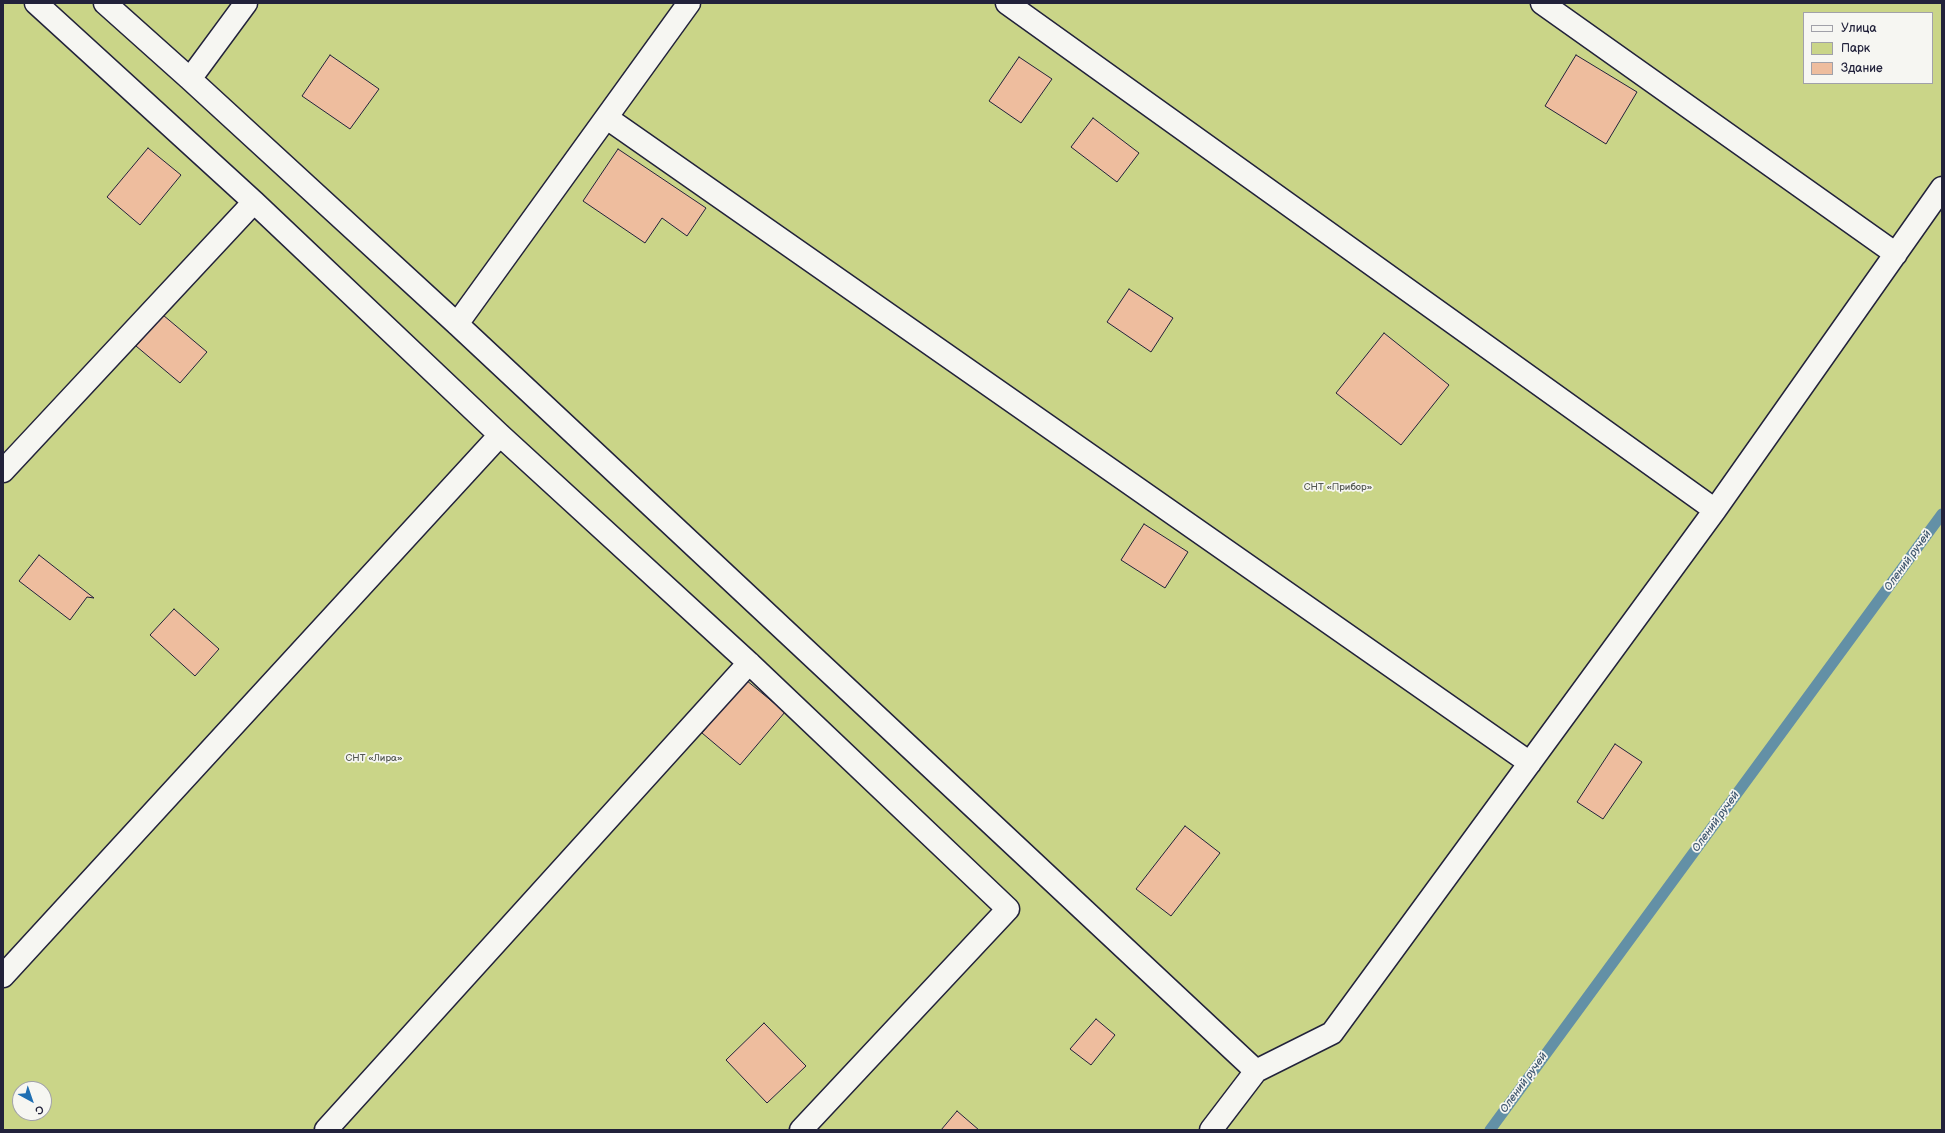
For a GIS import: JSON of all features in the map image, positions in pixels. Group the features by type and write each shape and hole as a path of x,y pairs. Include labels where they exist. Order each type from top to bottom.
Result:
{"street":[{"path":"36,3 254,202 500,435 749,663 1008,909 801,1130"},
{"path":"105,3 457,324 1256,1071"},
{"path":"190,79 246,3"},
{"path":"457,324 689,3"},
{"path":"1007,3 1714,510"},
{"path":"1542,3 1896,254"},
{"path":"607,118 1530,763"},
{"path":"1211,1130 1256,1071 1332,1033 1714,510 1942,188"},
{"path":"3,471 254,202"},
{"path":"3,976 500,435"},
{"path":"326,1130 749,663"}],"green space":[{"path":"3,3 1942,3 1942,1130 3,1130"}],"building":[{"path":"330,55 379,89 350,129 302,96"},
{"path":"1576,55 1637,92 1606,144 1545,106"},
{"path":"1019,57 1052,79 1021,123 989,101"},
{"path":"1093,118 1139,153 1117,182 1071,147"},
{"path":"148,148 181,175 140,225 107,197"},
{"path":"618,149 706,208 687,236 662,218 645,243 583,201"},
{"path":"1129,289 1173,318 1151,352 1107,322"},
{"path":"163,315 207,352 180,383 136,346"},
{"path":"1384,333 1449,385 1401,445 1336,393"},
{"path":"1144,524 1188,552 1165,588 1121,560"},
{"path":"39,555 94,598 87,597 70,620 19,581"},
{"path":"174,609 219,649 195,676 150,635"},
{"path":"746,680 785,712 740,765 702,733"},
{"path":"1615,744 1642,762 1603,819 1577,802"},
{"path":"1185,826 1220,853 1171,916 1136,889"},
{"path":"1096,1019 1115,1035 1091,1065 1070,1049"},
{"path":"764,1023 806,1066 767,1103 726,1060"},
{"path":"957,1111 979,1130 941,1130"}],"waterway":[{"name":"Олений ручей","path":"1490,1130 1942,514"}],"park label":[{"name":"СНТ «Прибор»","path":"1338,487"},
{"name":"СНТ «Лира»","path":"374,758"}]}
